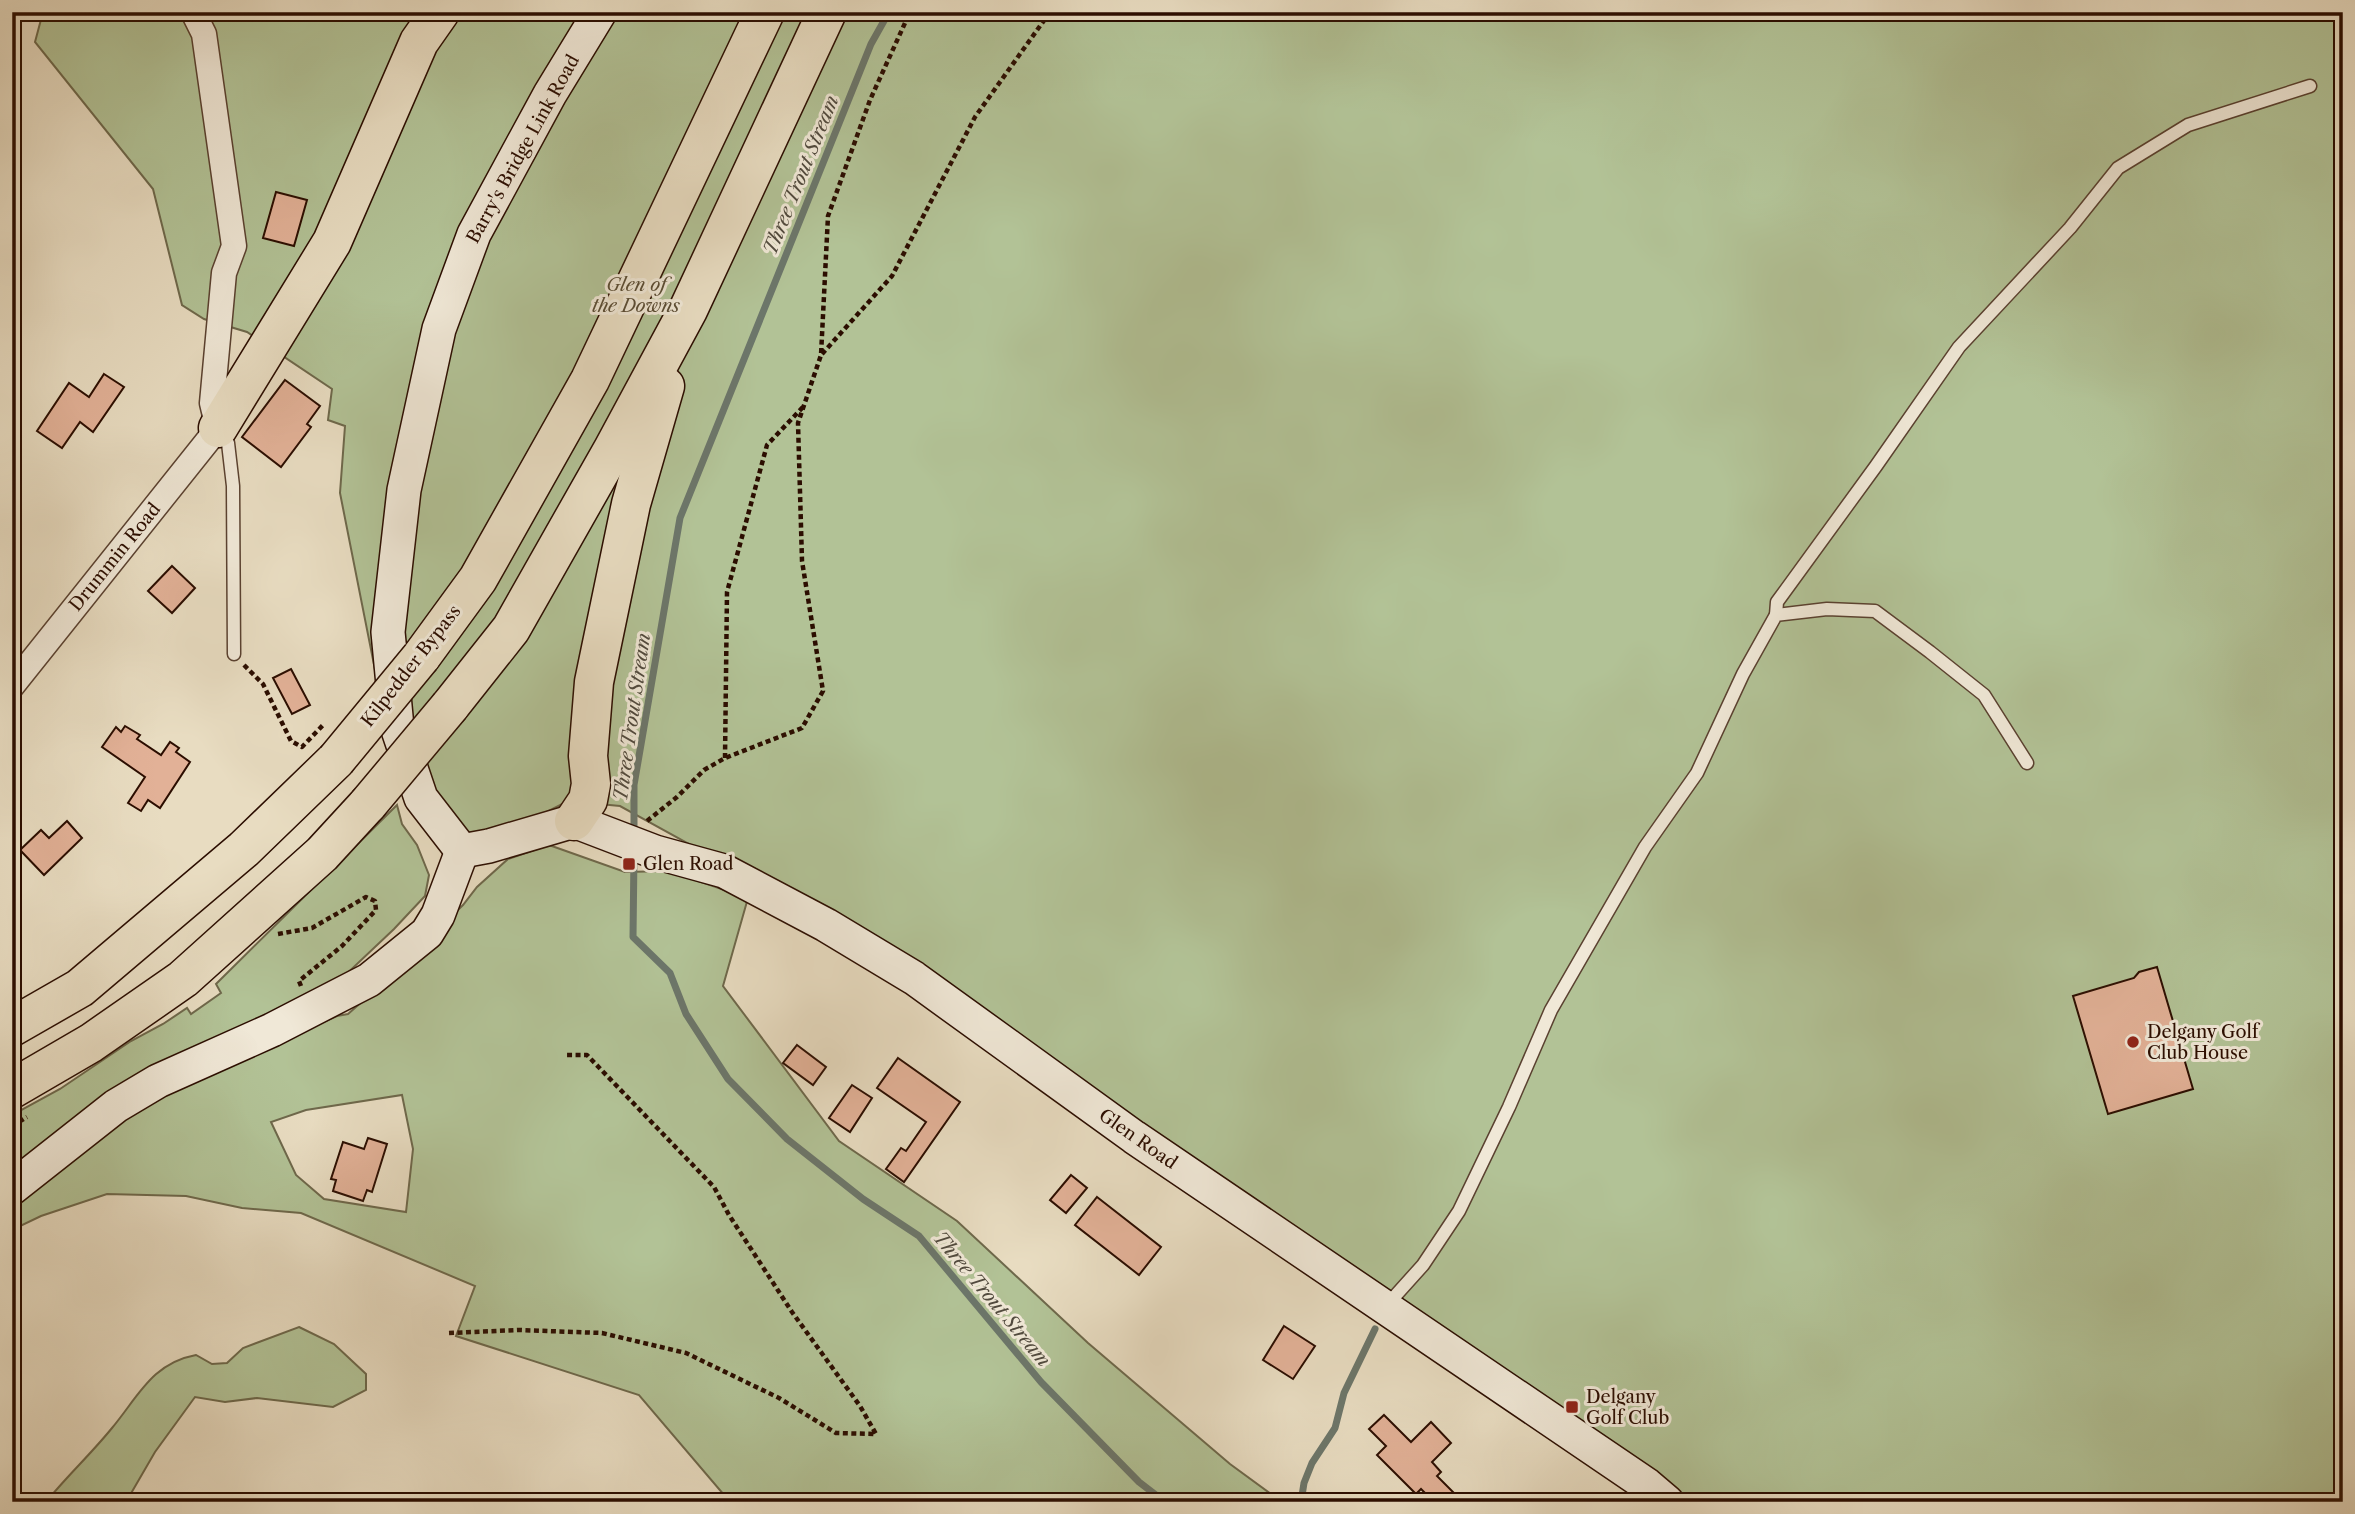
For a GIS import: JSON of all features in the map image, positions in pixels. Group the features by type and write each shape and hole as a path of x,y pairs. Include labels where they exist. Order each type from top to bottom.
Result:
{"highway":[{"path":"218,428 332,242 419,42 440,12"},
{"path":"677,198 690,136 751,12"},
{"path":"677,198 765,12"},
{"path":"22,1102 91,1043 183,979 322,854 368,804 511,629 688,310 827,12"},
{"name":"Kilpedder Bypass","path":"12,1027 80,988 244,849 336,760 421,657 478,579 584,391 677,198"},
{"path":"574,821 588,800 591,784 587,756 594,682 631,504 688,310"}],"main road":[{"name":"Barry's Bridge Link Road","path":"462,851 421,798 397,727 388,632 404,489 439,329 474,234 550,94 600,12"},
{"path":"12,1188 116,1106 159,1081 272,1030 369,980 427,933 438,915 462,851 489,846 574,821"},
{"name":"Glen Road","path":"574,821 638,838 724,871 825,925 914,978 1134,1137 1647,1485 1667,1502"}],"street":[{"path":"193,12 204,34 234,246 223,274 212,403 218,428"},
{"name":"Drummin Road","path":"12,686 218,428"}],"lane":[{"path":"1384,1308 1423,1265 1459,1212 1551,1010 1645,847 1697,773 1743,674 1776,615 1777,602 1959,347 2070,228 2118,167 2188,125 2310,86"},
{"path":"218,428 228,443 233,486 233,654"},
{"path":"1776,615 1827,609 1875,611 1984,695 2027,763"}],"path":[{"path":"638,838 704,770 725,758 802,728 823,691 802,562 798,423 821,355 828,216 870,100 909,12"},
{"path":"821,355 892,276 975,117 1050,12"},
{"path":"725,758 727,592 767,445 804,406"},
{"path":"233,654 263,684 291,741 302,747 328,720"},
{"path":"274,934 312,928 366,897 375,901 376,910 342,946 299,981 301,986 310,989"},
{"path":"449,1333 519,1329 602,1333 686,1353 779,1398 836,1433 876,1434 860,1406 750,1248 715,1186 587,1055 567,1055"},
{"path":"12,1126 22,1102"}],"green space":[{"name":"Glen of the Downs","path":"43,12 2343,12 2343,1502 1691,1502 1533,1390 691,845 620,806 568,801 525,823 472,837 427,795 377,680 340,493 345,426 328,420 332,389 247,332 204,319 182,305 153,189 35,42"},
{"path":"397,805 402,824 417,845 429,875 425,896 394,929 338,982 12,1175 12,1115 60,1089 131,1041 187,1008 191,1014 221,993 216,984"},
{"path":"549,845 625,872 669,871 748,898 723,986 839,1141 957,1221 1088,1343 1230,1464 1282,1502 730,1502 639,1395 456,1336 475,1286 301,1213 242,1208 186,1196 107,1194 41,1216 12,1230 12,1201 165,1090 337,1016 348,1014 382,984 508,859","holes":["402,1095 413,1149 406,1212 324,1199 296,1175 271,1122 306,1110"]},
{"path":"299,1327 334,1344 366,1374 366,1390 333,1407 257,1398 225,1402 195,1397 155,1452 126,1502 46,1502 104,1438 147,1383 168,1365 196,1355 212,1364 227,1363 243,1348"}],"building":[{"path":"276,192 307,200 294,246 263,238"},
{"path":"104,374 124,387 93,432 80,422 62,448 37,431 69,383 89,397"},
{"path":"285,380 320,406 307,424 311,427 281,467 242,437"},
{"path":"172,566 195,588 172,613 148,591"},
{"path":"291,669 310,705 292,714 273,678"},
{"path":"125,726 140,735 137,739 161,755 170,742 179,748 176,752 190,762 160,808 148,800 141,811 128,803 145,777 102,747 116,727 121,732"},
{"path":"67,821 82,838 44,875 20,850 41,830 49,838"},
{"name":"Delgany Golf Club House","path":"2157,967 2193,1089 2108,1114 2073,996 2134,978 2139,972"},
{"path":"797,1045 826,1067 813,1085 783,1063"},
{"path":"898,1058 960,1102 904,1182 886,1169 901,1148 906,1151 926,1122 877,1088"},
{"path":"852,1085 872,1098 850,1132 829,1118"},
{"path":"368,1138 387,1144 372,1192 367,1190 363,1201 333,1191 336,1180 331,1179 343,1142 364,1149"},
{"path":"1071,1175 1087,1188 1066,1213 1050,1200"},
{"path":"1097,1197 1161,1247 1139,1275 1075,1225"},
{"path":"1284,1326 1315,1346 1293,1379 1263,1360"},
{"path":"1384,1415 1411,1442 1431,1422 1451,1443 1432,1462 1441,1472 1437,1476 1454,1493 1446,1502 1434,1502 1421,1489 1416,1494 1377,1455 1386,1446 1369,1429"}],"waterway":[{"name":"Three Trout Stream","path":"634,835 634,785 680,518 871,44 889,12"},
{"name":"Three Trout Stream","path":"634,854 633,937 670,973 686,1014 728,1079 787,1139 863,1199 919,1236 1041,1382 1139,1482 1165,1502"},
{"path":"1301,1502 1304,1483 1312,1463 1335,1428 1344,1393 1375,1329"}],"place":[{"name":"Glen Road","path":"629,864"},
{"name":"Delgany Golf Club House","path":"2133,1042"},
{"name":"Delgany Golf Club","path":"1572,1407"}]}
